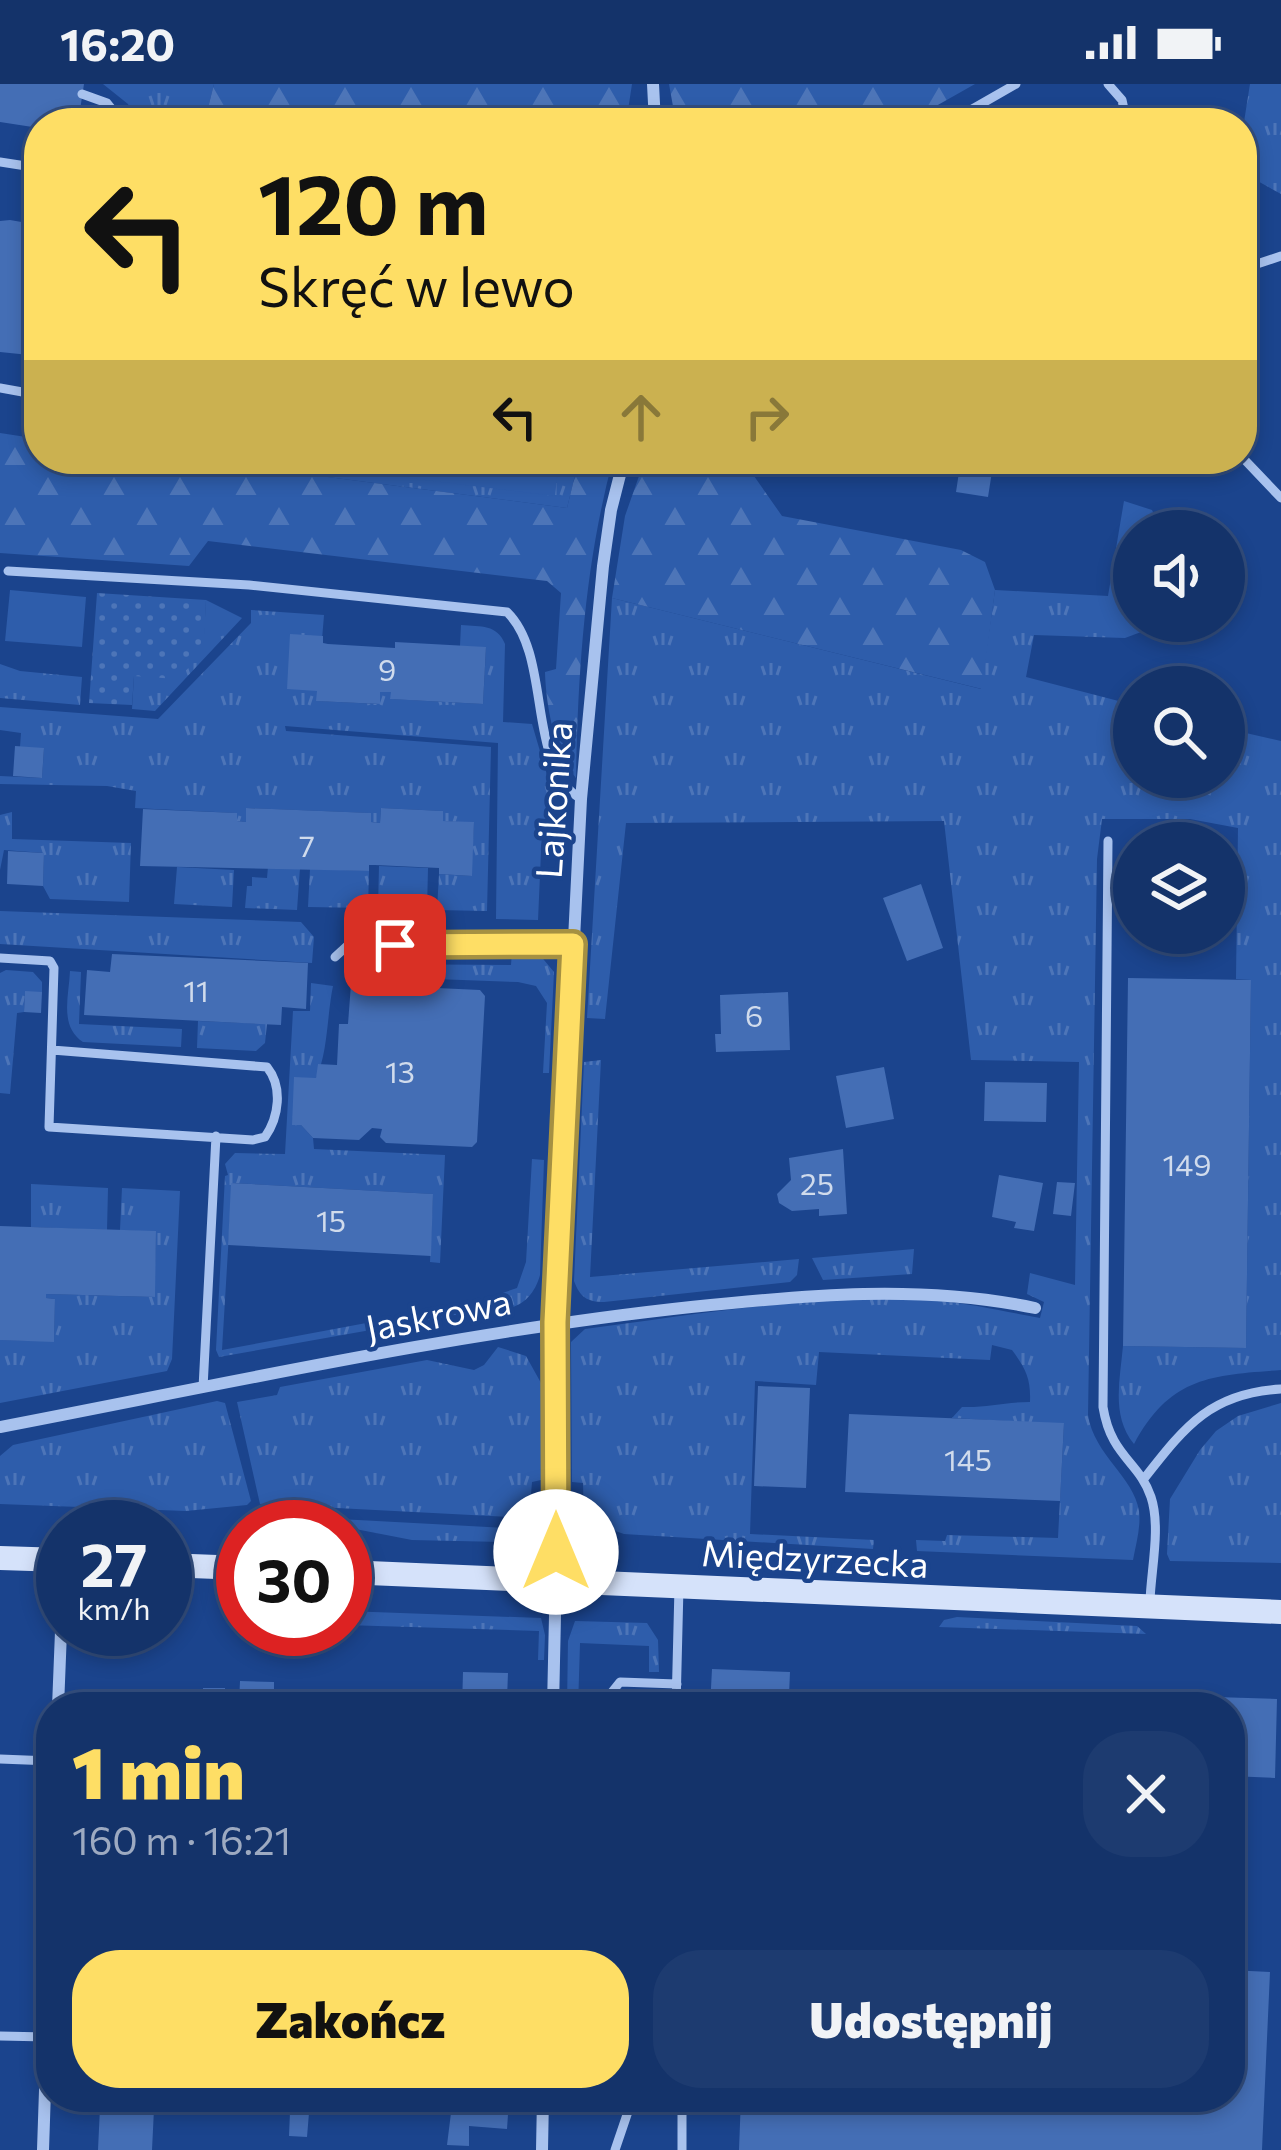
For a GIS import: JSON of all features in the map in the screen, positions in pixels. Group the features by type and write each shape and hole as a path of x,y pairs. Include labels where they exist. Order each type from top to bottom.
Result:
{"main road":[{"path":"0,1558 36,1559"},
{"name":"Międzyrzecka","path":"372,1573 1281,1612"}],"street":[{"name":"Lajkonika","path":"553,1692 555,1322 573,944 603,566 620,474"},
{"name":"Jaskrowa","path":"0,1427 555,1322 881,1291 958,1294 1035,1308"},
{"path":"59,1692 60,1656"},
{"path":"44,2150 45,2112"},
{"path":"542,2150 543,2112"}],"lane":[{"path":"974,108 1016,84"},
{"path":"82,94 111,108"},
{"path":"1257,473 1281,498"},
{"path":"8,571 249,585 507,612 530,656 555,764 562,781 581,799"},
{"path":"1108,842 1103,1407 1112,1442 1143,1480 1154,1512 1150,1607"},
{"path":"335,957 347,946 573,944"},
{"path":"0,958 40,958 54,968 49,1127 265,1137 275,1119 278,1087 267,1067 52,1050"},
{"path":"203,1388 216,1136"},
{"path":"1143,1480 1197,1416 1218,1402 1281,1389"},
{"path":"676,1692 680,1586"},
{"path":"612,1692 620,1682 676,1684"},
{"path":"0,1760 36,1761"},
{"path":"0,2036 36,2037"},
{"path":"615,2150 628,2112"},
{"path":"682,2112 682,2150"}],"green space":[{"path":"103,84 214,84 208,108 129,108"},
{"path":"214,84 632,84 628,108 208,108"},
{"path":"669,84 975,84 933,108 673,108"},
{"path":"1250,84 1281,84 1281,194 1257,181 1257,108 1246,108"},
{"path":"0,433 24,437 24,474 305,474 567,508 575,474 610,474 585,617 576,778 557,742 547,699 545,672 556,669 561,593 547,581 208,541 189,566 0,553"},
{"path":"305,474 575,474 567,508"},
{"path":"377,474 557,474 555,496"},
{"path":"640,474 753,474 782,516 961,550 985,562 995,590 982,689 612,598 625,516"},
{"path":"1124,501 1152,510 1122,510"},
{"path":"1113,566 1113,638 1034,635 1026,677 1113,700 1113,798 1245,798 1245,733 1281,741 1281,1370 1213,1378 1178,1392 1162,1405 1134,1444 1122,1422 1123,1346 1246,1348 1251,980 1236,979 1236,954 1245,954 1245,822 1102,819 1097,859 1088,1415 1098,1442 1136,1499 1139,1523 1133,1560 917,1551 916,1540 945,1541 947,1535 1058,1538 1064,1424 952,1418 962,1407 1030,1402 1028,1380 1017,1357 1012,1350 992,1345 990,1360 819,1352 816,1385 755,1381 750,1534 874,1540 873,1549 624,1534 584,1520 583,1483 572,1482 571,1342 585,1329 850,1299 939,1301 1040,1318 1044,1302 1027,1294 1030,1273 1075,1285 1079,1062 971,1060 944,821 626,823 605,1019 587,1018 612,598 981,689 995,590 1108,596"},
{"path":"10,590 86,597 82,647 5,641"},
{"path":"97,593 206,600 204,653 177,679 134,676 132,705 89,703"},
{"path":"206,600 242,618 155,711 132,709 134,676 203,653"},
{"path":"251,610 324,615 317,701 379,704 380,692 391,692 391,699 483,704 486,648 460,646 461,625 498,633 505,644 503,722 532,724 559,816 542,829 538,920 496,919 498,743 285,726 286,731 491,747 487,911 437,910 439,874 471,876 474,823 443,821 443,811 381,808 380,823 371,822 370,813 247,808 246,822 237,821 236,813 135,808 136,791 107,786 0,784 0,776 42,778 44,749 20,747 21,733 0,730 0,707 158,719 251,623"},
{"path":"0,664 20,671 82,677 80,705 0,698"},
{"path":"12,812 12,839 131,843 129,902 50,899 43,886 44,853 4,850 0,870 0,815"},
{"path":"379,866 428,868 427,909 378,909"},
{"path":"177,867 234,870 232,907 174,904"},
{"path":"268,867 300,868 297,910 245,908 252,877 267,878"},
{"path":"310,869 369,871 368,908 308,907"},
{"path":"0,911 301,922 314,937 312,963 0,944"},
{"path":"512,952 539,954 554,972 549,1073 543,1073 547,1003 536,986 354,976 360,964 511,965"},
{"path":"70,971 81,972 79,1024 182,1029 181,1047 83,1042 68,1019"},
{"path":"33,972 42,982 42,992 25,992 24,1012 17,1013 10,1094 0,1093 0,973"},
{"path":"311,983 333,986 316,1078 294,1078 301,1125 313,1138 314,1149 445,1155 440,1263 430,1262 433,1194 232,1183 222,1350 468,1304 466,1313 219,1357 225,1164 235,1153 285,1154 293,1011 310,1011"},
{"path":"198,1021 267,1024 265,1043 256,1051 197,1048"},
{"path":"601,1060 590,1277 799,1259 797,1275 790,1282 604,1302 582,1295 574,1281 584,1062"},
{"path":"532,1159 544,1160 540,1275 524,1301 510,1308 494,1308 485,1299 517,1288 526,1262"},
{"path":"31,1184 108,1188 107,1230 31,1227"},
{"path":"122,1188 180,1191 172,1359 167,1371 0,1403 0,1340 54,1341 55,1299 46,1294 154,1297 156,1232 120,1230"},
{"path":"914,1249 912,1274 823,1280 812,1258"},
{"path":"498,1347 526,1356 541,1383 541,1480 532,1482 529,1518 372,1510 372,1500 259,1500 237,1402 277,1395 280,1387 427,1360 474,1370"},
{"path":"217,1401 225,1403 251,1500 216,1500 216,1508 192,1510 192,1500 0,1504 0,1456 13,1445"},
{"path":"1281,1403 1281,1563 1170,1561 1170,1499 1200,1450 1238,1416"},
{"path":"372,1521 526,1529 517,1539 503,1542 412,1540 372,1532"},
{"path":"372,1612 541,1618 544,1660 538,1660 539,1631 372,1626"},
{"path":"944,1620 1137,1626 1146,1634 939,1627"},
{"path":"575,1621 647,1623 658,1640 659,1672 649,1672 649,1646 580,1643 578,1692 567,1692 568,1641"}],"building":[{"path":"0,84 84,84 80,108 24,108 24,126 0,122"},
{"path":"0,221 24,222 24,354 0,352"},
{"path":"959,474 992,474 988,497 956,492"},
{"path":"290,634 323,636 323,643 328,644 486,647 483,704 390,699 391,692 380,692 380,704 316,701 317,691 287,689"},
{"path":"15,746 44,748 42,778 13,776"},
{"path":"246,808 371,813 371,822 380,823 381,808 443,811 443,821 474,822 472,876 439,874 439,868 375,865 369,865 369,871 140,866 143,809 237,813 237,821 246,822"},
{"path":"8,851 44,853 43,886 7,884"},
{"path":"921,884 943,948 907,961 883,898"},
{"path":"112,954 308,963 306,1009 282,1007 281,1025 84,1015 87,970 110,972"},
{"path":"1128,978 1251,980 1246,1348 1123,1346"},
{"path":"351,984 480,990 485,996 477,1142 472,1147 386,1143 380,1137 382,1129 372,1128 359,1140 313,1138 301,1125 292,1125 294,1077 316,1078 318,1064 337,1065 339,1024 348,1024"},
{"path":"25,991 42,992 41,1013 24,1012"},
{"path":"788,992 790,1050 716,1052 715,1034 721,1034 720,995"},
{"path":"884,1067 894,1119 846,1128 836,1076"},
{"path":"985,1082 1047,1083 1046,1122 984,1121"},
{"path":"843,1149 847,1214 819,1216 819,1209 792,1211 779,1203 777,1194 791,1180 789,1158"},
{"path":"999,1175 1043,1183 1034,1231 992,1217"},
{"path":"1057,1182 1075,1183 1071,1216 1053,1214"},
{"path":"231,1183 433,1194 431,1256 228,1245"},
{"path":"0,1226 156,1231 155,1297 46,1294 55,1299 54,1342 0,1340"},
{"path":"758,1386 810,1388 806,1488 754,1486"},
{"path":"849,1414 1064,1423 1060,1501 845,1492"},
{"path":"712,1669 790,1672 789,1692 711,1692"},
{"path":"463,1672 508,1673 507,1692 462,1692"},
{"path":"240,1681 274,1682 274,1692 240,1692"},
{"path":"1245,1698 1277,1699 1275,1778 1245,1777"},
{"path":"1245,1971 1270,1972 1262,2150 739,2150 740,2112 1245,2112"},
{"path":"100,2112 154,2112 152,2150 98,2150"},
{"path":"290,2112 309,2113 307,2137 289,2136"},
{"path":"451,2112 508,2112 507,2129 469,2126 469,2146 447,2145"}],"route":[{"path":"395,945 573,944 555,1322 556,1552"}]}
